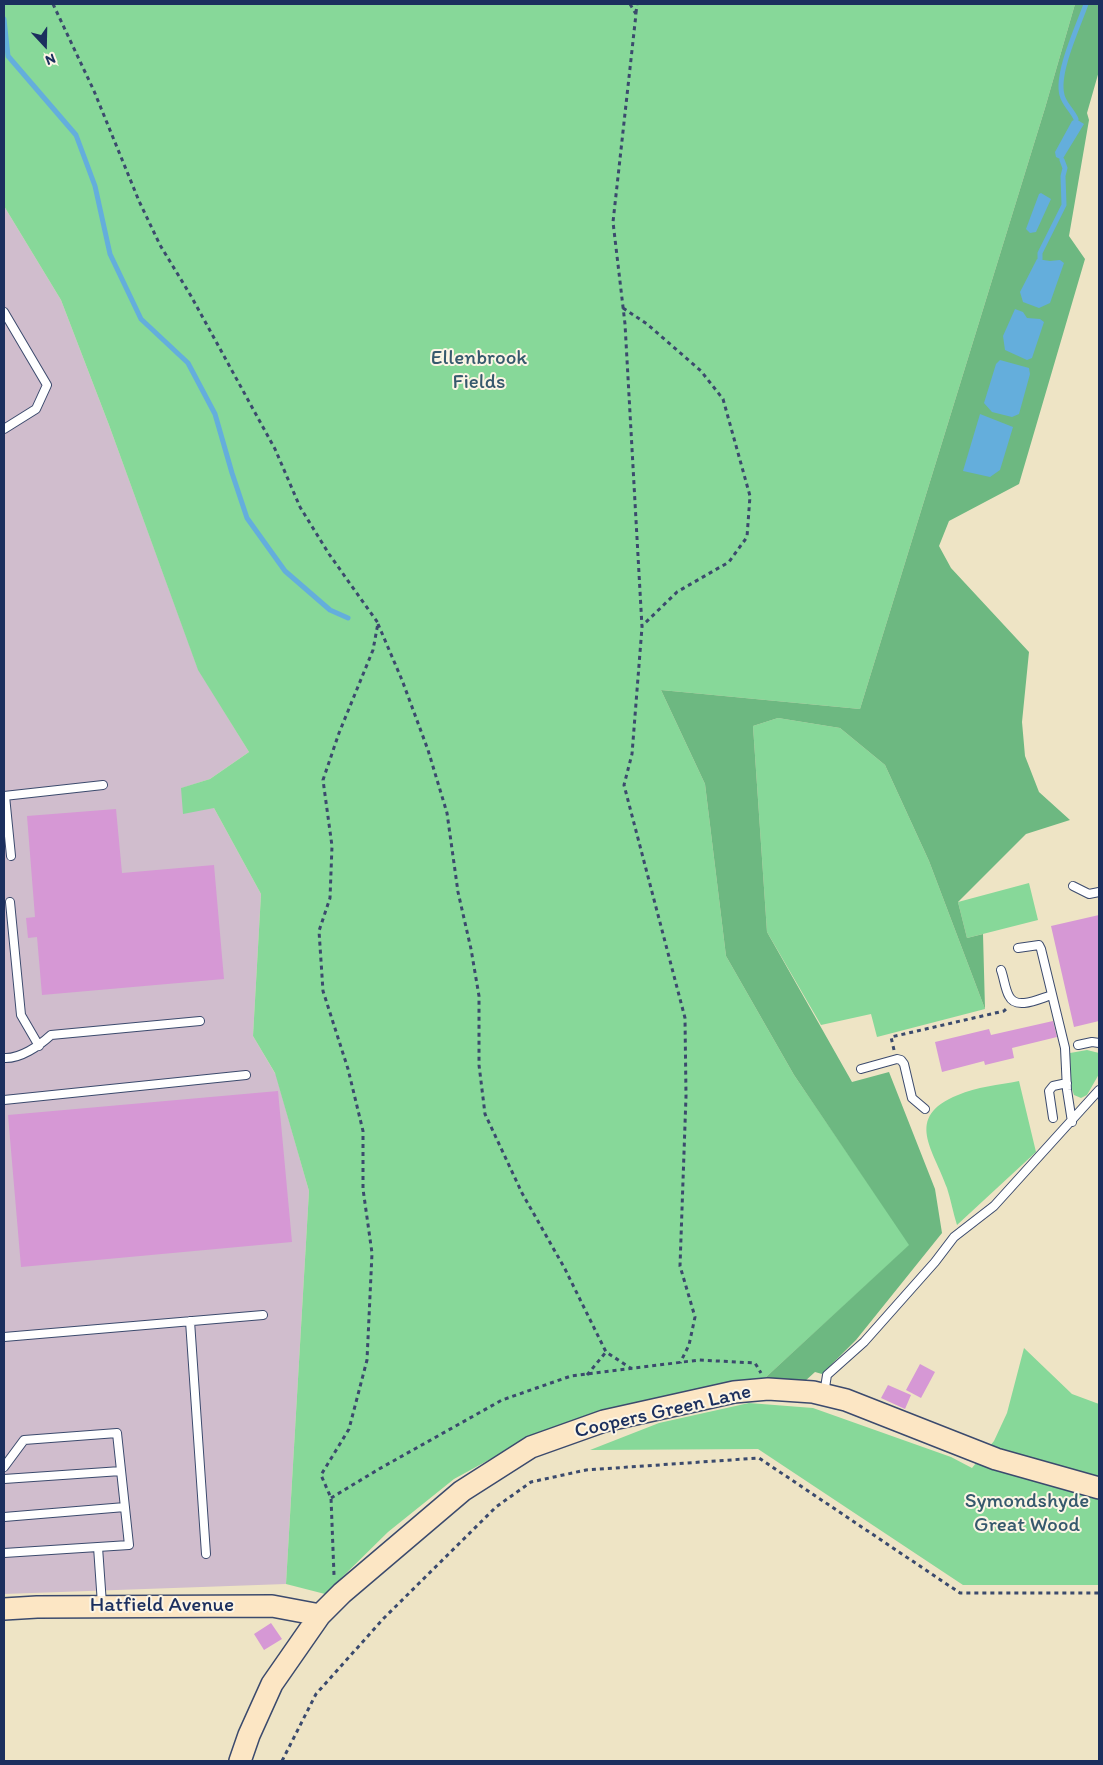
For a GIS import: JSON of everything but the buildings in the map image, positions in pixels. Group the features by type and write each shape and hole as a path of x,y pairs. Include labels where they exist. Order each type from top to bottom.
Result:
{"street":[{"name":"Coopers Green Lane","path":"240,1761 272,1684 320,1615 342,1593 462,1491 531,1447 604,1421 734,1392 768,1389 824,1394 894,1418 996,1459 1099,1488"},
{"name":"Hatfield Avenue","path":"4,1609 103,1606 272,1606 320,1615"}],"lane":[{"path":"4,312 48,384 36,409 4,429"},
{"path":"10,856 5,796 103,785"},
{"path":"1073,886 1089,894 1099,892"},
{"path":"10,902 21,1015 39,1046"},
{"path":"1018,948 1034,944 1039,945 1041,949 1065,1048 1066,1083 1072,1122"},
{"path":"1001,970 1008,996 1012,1002 1020,1004 1052,995"},
{"path":"4,1058 10,1058 39,1046 51,1036 200,1021"},
{"path":"1078,1045 1092,1042 1099,1043"},
{"path":"861,1069 901,1060 904,1064 912,1098 924,1109"},
{"path":"4,1100 246,1075"},
{"path":"1053,1118 1049,1091 1053,1086 1066,1083"},
{"path":"824,1394 828,1375 864,1342 954,1238 994,1206 1099,1090"},
{"path":"4,1337 263,1315"},
{"path":"190,1321 206,1554"},
{"path":"4,1467 24,1440 117,1433 129,1545 4,1554"},
{"path":"4,1480 121,1471"},
{"path":"4,1517 125,1507"},
{"path":"98,1547 103,1606"}],"path":[{"path":"54,4 94,91 139,201 160,245 191,296 271,441 300,507 329,554 378,623 428,750 447,813 458,892 479,996 479,1065 485,1114 522,1193 565,1270 606,1352 632,1369"},
{"path":"630,4 636,14"},
{"path":"637,4 613,222 623,308 642,627 632,754 624,785 685,1018 686,1096 680,1266 695,1317 689,1345 680,1362"},
{"path":"623,308 647,324 701,371 723,399 750,496 747,537 729,562 677,592 642,627"},
{"path":"342,1593 335,1585 331,1498 321,1474 349,1430 367,1360 372,1253 362,1189 363,1131 348,1068 324,991 320,931 330,898 332,846 323,780 339,733 373,650 378,623"},
{"path":"897,1060 891,1037 1004,1010 1012,1002"},
{"path":"587,1375 606,1352"},
{"path":"331,1498 502,1400 571,1376 699,1360 755,1363 765,1378 768,1389"},
{"path":"282,1761 316,1694 384,1618 496,1507 531,1482 586,1470 759,1458 960,1593 1099,1593"}],"shaded area":[{"path":"4,206 61,300 198,669 249,752 210,779 182,788 214,808 261,894 253,1036 276,1075 309,1191 286,1584 4,1594"}],"green space":[{"name":"Ellenbrook Fields","path":"4,4 1075,4 1045,108 860,709 661,690 705,784 726,956 794,1075 910,1245 765,1378 712,1386 527,1439 454,1479 388,1532 325,1594 286,1584 309,1191 275,1073 253,1036 261,894 214,808 183,814 181,788 210,779 249,752 198,670 109,425 61,300 4,206"},
{"path":"1075,4 1099,4 1099,71 1087,113 1089,120 1069,236 1085,259 1019,484 949,521 939,546 951,568 1029,652 1022,722 1025,756 1039,792 1070,820 1026,834 958,902 967,938 983,934 985,1009 929,861 885,765 840,728 778,718 753,726 767,932 852,1082 889,1072 935,1189 942,1233 856,1340 822,1374 815,1372 804,1382 765,1378 909,1245 794,1075 726,956 705,784 661,690 860,709 1045,108"},
{"path":"778,718 840,728 885,765 929,861 985,1009 877,1037 871,1014 821,1025 767,932 753,726"},
{"path":"1029,883 1038,920 967,938 958,902"},
{"path":"1087,1050 1099,1053 1099,1074 1087,1095 1081,1098 1074,1095 1071,1086 1070,1053"},
{"path":"1019,1081 1036,1152 957,1225 947,1188 930,1148 927,1136 927,1124 931,1113 941,1104 965,1092"},
{"name":"Symondshyde Great Wood","path":"1024,1348 1072,1394 1099,1404 1099,1585 963,1585 758,1449 590,1450 659,1423 749,1403 813,1408 951,1457 972,1468 994,1441 1007,1413"}],"water":[{"path":"1076,119 1084,124 1062,160 1056,157 1055,152 1072,121"},
{"path":"1041,193 1051,199 1036,232 1030,233 1026,229"},
{"path":"1037,259 1060,260 1064,263 1050,303 1039,308 1023,302 1020,292"},
{"path":"1015,309 1023,312 1027,318 1040,319 1044,322 1032,358 1027,360 1005,350 1003,336"},
{"path":"1000,360 1029,368 1030,374 1019,414 1012,417 992,412 984,403 996,364"},
{"path":"980,414 1013,427 1000,470 990,477 963,471"}],"waterway":[{"path":"1076,119 1063,98 1061,86 1065,63 1086,4"},
{"path":"4,19 8,56 76,135 95,186 110,254 141,319 188,363 215,414 247,518 285,571 330,610 348,618"},
{"path":"1040,259 1040,253 1064,205 1063,176 1065,168 1062,160"}]}
